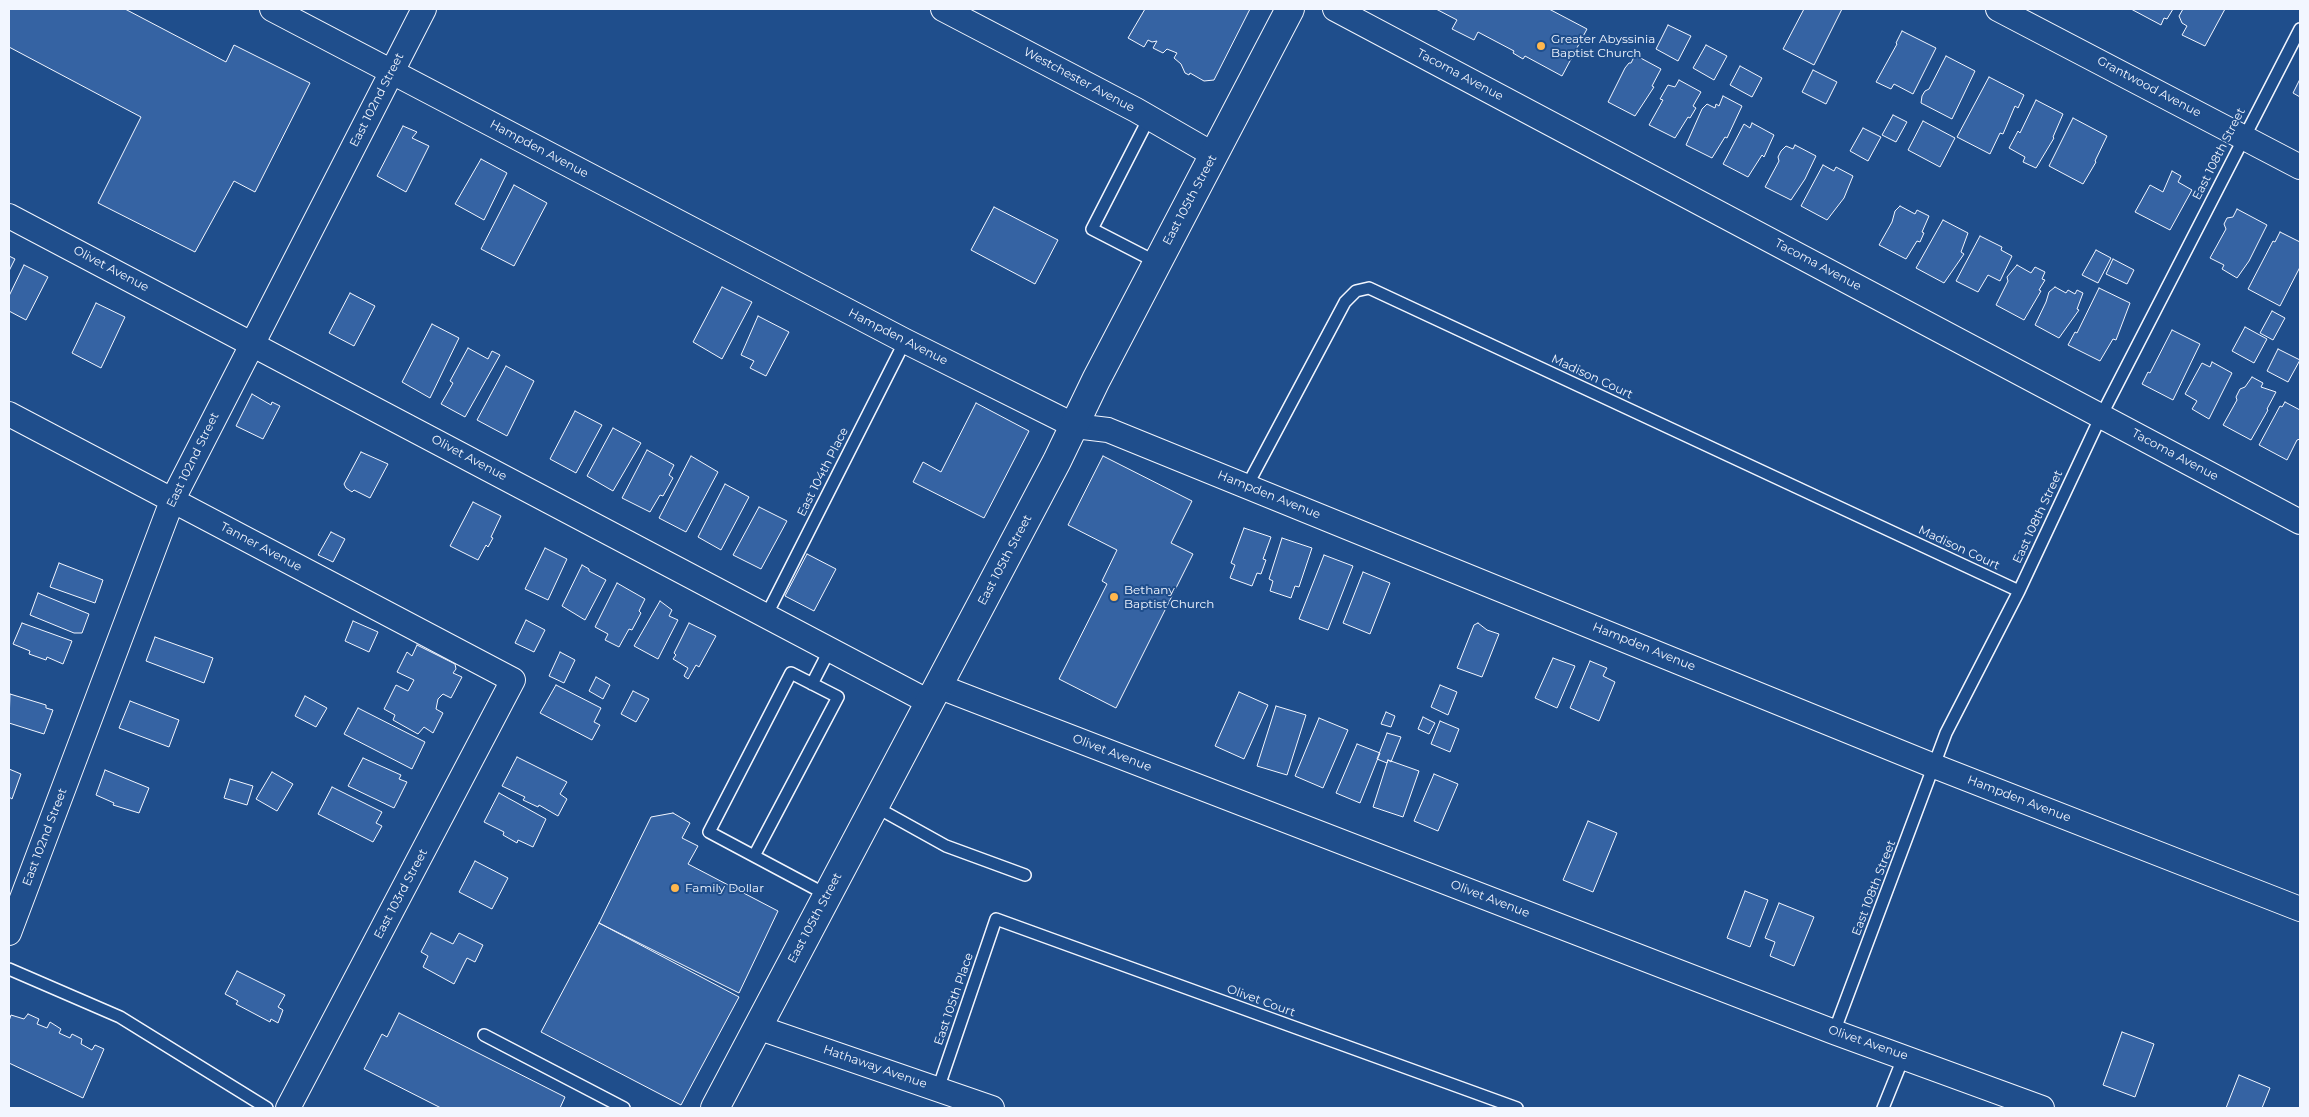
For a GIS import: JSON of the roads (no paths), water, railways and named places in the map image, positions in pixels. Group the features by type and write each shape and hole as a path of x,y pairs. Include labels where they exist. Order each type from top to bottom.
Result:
{"main road":[{"name":"East 105th Street","path":"715,1108 1075,426 1290,9"}],"street":[{"name":"Hampden Avenue","path":"272,9 905,341 1075,426 1105,429 1934,766 2300,909"},
{"name":"East 102nd Street","path":"9,933 172,501 424,9"},
{"name":"Westchester Avenue","path":"943,9 1149,118 1214,155"},
{"name":"Tacoma Avenue","path":"1335,9 2300,522"},
{"name":"Grantwood Avenue","path":"1998,9 2300,167"},
{"name":"Olivet Avenue","path":"9,216 830,649 934,694 1834,1032 2042,1108"},
{"name":"Tanner Avenue","path":"9,414 514,680"},
{"name":"East 103rd Street","path":"288,1108 514,680"},
{"name":"Hathaway Avenue","path":"757,1028 992,1108"}],"lane":[{"name":"East 108th Street","path":"1834,1032 1946,733 2019,591 2101,416 2300,28"},
{"path":"1149,118 1092,229 1158,263"},
{"name":"Madison Court","path":"1247,486 1345,302 1356,291 1370,288 2019,591"},
{"name":"East 104th Place","path":"766,616 905,341"},
{"path":"812,684 830,649"},
{"path":"754,856 838,697 791,673 708,832 827,895"},
{"path":"874,806 946,846 1025,875"},
{"name":"East 105th Place","path":"938,1089 996,919"},
{"name":"Olivet Court","path":"996,919 1517,1108"},
{"path":"9,970 120,1017 267,1108"},
{"path":"484,1035 616,1107"},
{"path":"1883,1108 1904,1056"}],"place":[{"name":"Greater Abyssinia Baptist Church","path":"1541,46"},
{"name":"Bethany Baptist Church","path":"1114,597"},
{"name":"Family Dollar","path":"675,888"}]}
